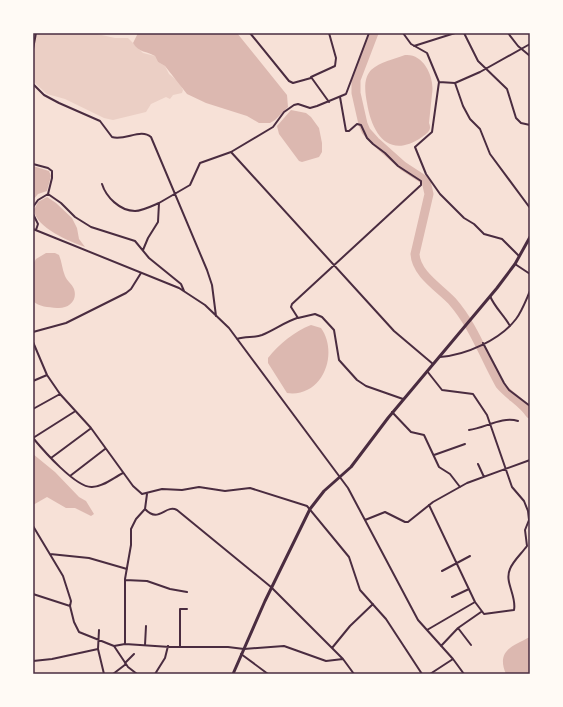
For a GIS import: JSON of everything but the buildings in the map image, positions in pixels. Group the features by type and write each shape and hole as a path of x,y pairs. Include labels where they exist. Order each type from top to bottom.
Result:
{"street":[{"path":"33,49 36,33"},
{"path":"250,33 289,81 293,82 311,78 314,74 335,66 336,58 329,33"},
{"path":"102,184 113,202 130,210 137,210 159,203 175,195 190,185 200,163 231,152 273,127 284,112 294,105 298,104 310,108 329,102 346,94 349,90 369,33"},
{"path":"403,33 408,41 427,53 439,82 433,129 429,135 419,141 415,147 426,174 440,194 464,218 474,224 484,234 502,239 519,256"},
{"path":"414,46 454,33"},
{"path":"464,33 478,61 507,89 518,121 530,125"},
{"path":"508,33 530,56"},
{"path":"439,82 455,83 485,69 530,44"},
{"path":"311,78 329,102"},
{"path":"455,83 463,106 470,119 480,129 490,154 530,208"},
{"path":"33,84 44,95 100,121 112,137 121,138 148,134 151,137 210,278 216,317"},
{"path":"297,318 291,307 292,304 421,185 421,181 398,166 373,144 367,138 360,125 357,124 349,131 346,131 340,97"},
{"path":"231,152 394,331 433,364"},
{"path":"33,164 48,168 52,171 48,194"},
{"path":"33,206 42,196 48,194"},
{"path":"48,194 61,203 75,217 91,227 106,233 132,239 149,258 181,284 184,292"},
{"path":"143,250 148,238 158,222 159,203"},
{"path":"33,214 38,224 34,230 142,273 184,292 205,305 237,339 340,477 365,520 410,606 426,631 453,659 464,674"},
{"path":"233,674 271,588 310,509 324,491 351,467 392,412 490,296 515,264 530,237"},
{"path":"515,264 530,274"},
{"path":"33,332 66,323 126,293 131,289 142,273"},
{"path":"439,357 465,352 510,326 517,318 530,292"},
{"path":"490,296 496,308 502,312 510,326"},
{"path":"237,339 263,334 280,324 315,314 322,317 335,335 336,353 339,360 358,380 366,386 403,399"},
{"path":"33,342 47,375 60,394 74,412 91,428 137,491 142,494 147,494 162,489 182,490 199,487 225,490 250,488 303,504 310,509 349,557 360,590 386,619 422,674"},
{"path":"481,344 509,390 530,406"},
{"path":"33,356 38,355"},
{"path":"427,371 442,390 474,394 487,415 505,471 512,487 524,501 528,511 529,520 525,530 528,544 513,563 508,573 509,582 514,596 514,610 486,614 481,612 429,505"},
{"path":"33,381 47,375"},
{"path":"33,409 60,394"},
{"path":"74,412 33,438 70,476 87,487 91,488 111,480 123,473"},
{"path":"392,412 413,434 424,435 431,446 439,467 450,474 460,487"},
{"path":"469,430 490,424 513,420 518,421"},
{"path":"51,458 91,428"},
{"path":"434,456 465,444"},
{"path":"70,476 105,449"},
{"path":"365,520 385,512 408,522 429,505 460,487 484,477 505,471 530,460"},
{"path":"478,464 484,477"},
{"path":"125,644 124,580 131,545 131,529 136,519 145,510 147,494"},
{"path":"145,510 155,516 170,509 177,510 271,588 343,659 354,674"},
{"path":"33,526 68,586 71,601 70,606 79,632 114,646 125,644 180,647 228,647 244,649 284,646 326,661 343,659"},
{"path":"50,554 104,561 126,570"},
{"path":"442,571 470,556"},
{"path":"124,580 147,580 170,589 187,592"},
{"path":"452,597 469,589"},
{"path":"33,594 70,606"},
{"path":"426,631 475,602"},
{"path":"332,648 343,633 374,604"},
{"path":"180,647 180,609 187,609"},
{"path":"441,646 458,628 481,612"},
{"path":"145,645 146,626"},
{"path":"458,628 472,645"},
{"path":"99,630 98,649 104,674"},
{"path":"114,646 125,664 137,674"},
{"path":"155,674 165,658 168,646"},
{"path":"33,661 52,659 98,649"},
{"path":"113,674 134,654"},
{"path":"241,654 268,674"},
{"path":"430,674 453,659"}],"shaded area":[{"path":"39,33 93,33 115,38 128,38 143,53 155,56 158,62 165,66 169,74 179,82 183,90 182,93 173,95 170,99 166,97 151,104 146,112 113,120 104,118 65,99 47,94 34,82 33,44 34,39"},
{"path":"138,33 237,33 287,95 288,107 270,123 259,123 247,116 206,103 187,94 165,66 158,62 155,56 138,49 135,46 133,43"},
{"path":"405,55 412,55 418,58 423,62 430,74 432,88 429,123 430,128 429,131 422,137 400,146 391,145 384,140 373,125 369,114 365,86 368,74 371,70 383,63"},
{"path":"291,110 306,113 319,128 322,152 319,157 302,162 299,161 279,134 277,126"},
{"path":"33,166 49,171 51,176 47,191 38,194 33,200"},
{"path":"47,197 72,218 77,228 79,239 85,247 54,233 36,217 34,210 38,202"},
{"path":"46,253 55,253 59,255 65,276 74,289 75,297 68,306 57,308 44,306 33,301 33,264 36,259"},
{"path":"311,325 321,328 326,338 328,361 324,372 318,381 310,388 300,393 287,393 268,363 268,358 288,338"},
{"path":"33,454 55,472 79,497 86,501 94,514 91,516 75,508 66,508 47,497 33,505"},
{"path":"530,637 530,674 506,674 503,666 504,655 517,643"}],"waterway":[{"path":"374,33 356,80 356,93 366,131 403,166 426,181 429,194 415,254 416,261 429,280 452,301 467,321 500,385 530,414"}]}
